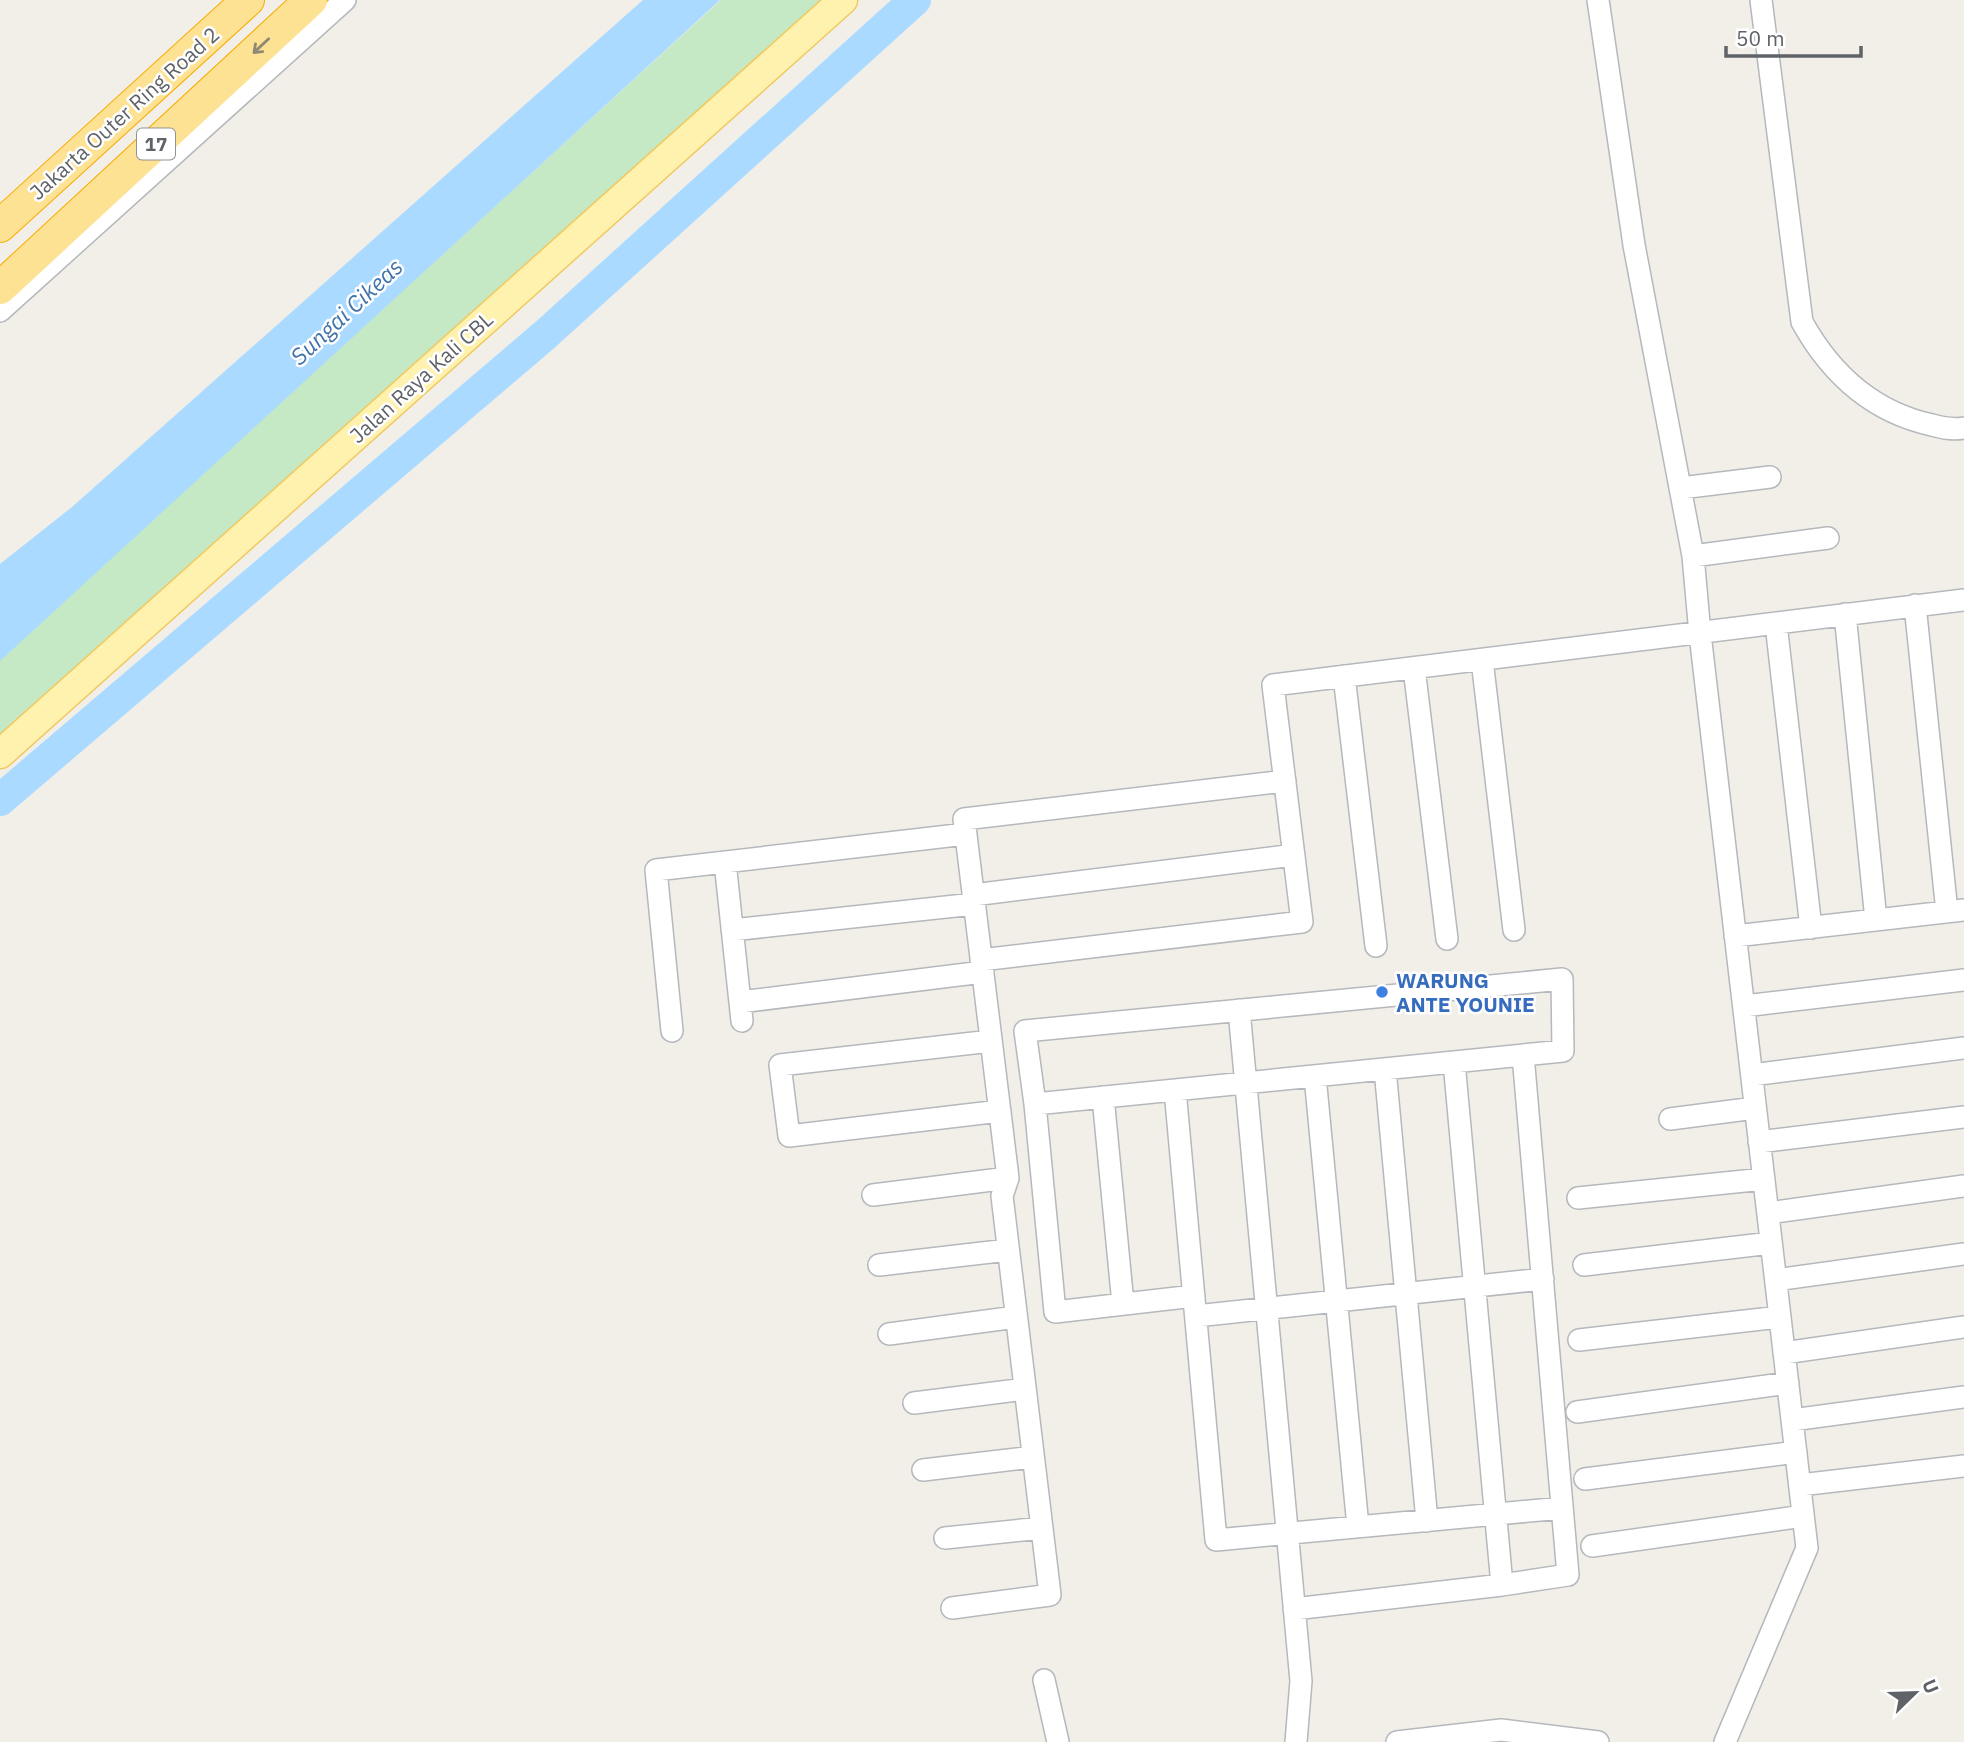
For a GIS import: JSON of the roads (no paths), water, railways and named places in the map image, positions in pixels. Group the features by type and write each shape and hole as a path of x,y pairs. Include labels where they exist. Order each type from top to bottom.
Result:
{"highway":[{"name":"Jakarta Outer Ring Road 2","path":"0,226 248,0"},
{"name":"Jakarta Outer Ring Road 2","path":"0,288 312,0"}],"main road":[{"name":"Jalan Raya Kali CBL","path":"0,754 843,0"}],"street":[{"path":"0,311 345,0"},
{"path":"1598,0 1634,245 1693,556 1807,1548 1725,1742"},
{"path":"1761,0 1802,322 1817,349 1852,386 1913,421 1954,430 1964,428"},
{"path":"1681,488 1770,477"},
{"path":"1693,556 1828,538"},
{"path":"725,862 741,1012 982,966 1302,922 1273,685 1964,600"},
{"path":"1735,936 1955,911 1915,606"},
{"path":"1845,614 1876,920"},
{"path":"1776,624 1811,928"},
{"path":"1482,660 1514,930"},
{"path":"1414,668 1447,939"},
{"path":"1344,676 1376,946"},
{"path":"952,1608 1050,1595 1002,1196 1008,1178 964,819 1285,781"},
{"path":"672,1031 656,870 966,834"},
{"path":"732,930 1294,855"},
{"path":"1035,1104 1563,1051 1562,979 1025,1031 1035,1104 1055,1312 1123,1304 1266,1309 1543,1279"},
{"path":"1744,1006 1964,980"},
{"path":"1239,1010 1301,1681 1296,1742"},
{"path":"991,1041 780,1065 789,1136 1000,1111"},
{"path":"1752,1075 1964,1048"},
{"path":"1294,1609 1568,1575 1523,1055"},
{"path":"1454,1062 1502,1585"},
{"path":"1385,1069 1427,1521"},
{"path":"1315,1076 1359,1527"},
{"path":"1175,1090 1216,1540 1562,1508"},
{"path":"1103,1097 1123,1304"},
{"path":"1670,1119 1755,1108"},
{"path":"1759,1142 1964,1117"},
{"path":"873,1195 1008,1178"},
{"path":"1578,1198 1764,1179"},
{"path":"1768,1213 1964,1186"},
{"path":"1584,1265 1771,1244"},
{"path":"879,1265 1009,1250"},
{"path":"1776,1280 1964,1254"},
{"path":"889,1334 1017,1317"},
{"path":"1579,1340 1780,1317"},
{"path":"1784,1353 1964,1327"},
{"path":"1577,1412 1788,1383"},
{"path":"914,1403 1025,1389"},
{"path":"1792,1420 1964,1397"},
{"path":"1585,1479 1796,1452"},
{"path":"923,1470 1033,1457"},
{"path":"1800,1485 1964,1466"},
{"path":"1592,1546 1803,1516"},
{"path":"944,1538 1042,1528"},
{"path":"1044,1680 1058,1742"},
{"path":"1397,1742 1501,1731 1598,1742"}],"water":[{"name":"Sungai Cikeas","path":"643,0 720,0 0,661 0,564 72,507"}],"waterway":[{"path":"0,800 546,334 915,0"}],"place":[{"name":"WARUNG ANTE YOUNIE","path":"1382,992"}]}
